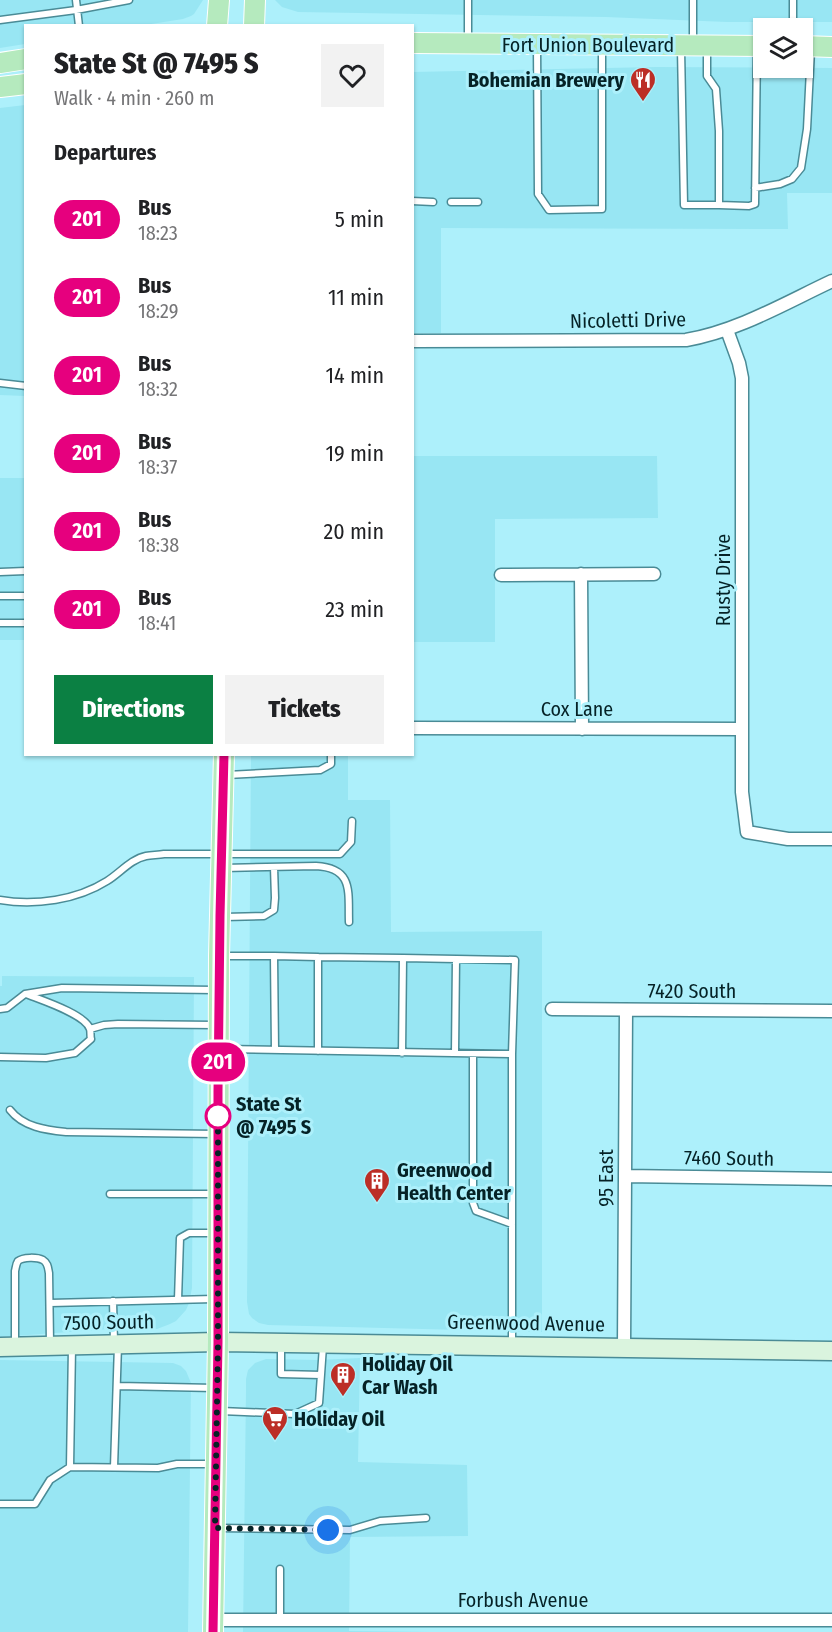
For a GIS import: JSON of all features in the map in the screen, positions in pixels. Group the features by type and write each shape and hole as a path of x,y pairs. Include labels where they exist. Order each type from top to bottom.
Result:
{"main road":[{"path":"217,24 219,0"},
{"path":"254,24 255,0"},
{"name":"Fort Union Boulevard","path":"414,43 753,46"},
{"path":"813,46 832,47"},
{"path":"0,63 24,59"},
{"path":"0,87 24,84"},
{"path":"214,1626 218,1388 218,1025 224,756"}],"street":[{"name":"Nicoletti Drive","path":"414,341 686,340 727,330 832,281"},
{"name":"Rusty Drive","path":"727,330 739,363 743,388 742,792 747,832 788,838 832,838"},
{"path":"581,574 582,729"},
{"path":"501,575 654,574"},
{"name":"Cox Lane","path":"414,728 742,729"},
{"name":"7420 South","path":"552,1009 832,1011"},
{"name":"95 East","path":"624,1347 626,1010"},
{"name":"7460 South","path":"625,1176 832,1179"},
{"name":"Greenwood Avenue","path":"218,1342 832,1351"},
{"name":"7500 South","path":"8,1347 218,1342"},
{"name":"Forbush Avenue","path":"214,1626 280,1620 832,1620"}],"lane":[{"path":"76,0 79,24"},
{"path":"0,20 129,0"},
{"path":"468,0 468,44"},
{"path":"693,0 694,46 684,205 749,206 754,204 759,78"},
{"path":"793,18 794,0"},
{"path":"537,45 538,194 549,210 602,209 602,45"},
{"path":"694,46 707,76 716,89 719,206"},
{"path":"755,188 780,184 792,178 801,168 807,129 807,78"},
{"path":"414,201 433,202"},
{"path":"451,202 478,202"},
{"path":"0,383 24,386"},
{"path":"0,572 24,571"},
{"path":"0,596 24,596"},
{"path":"0,623 24,623"},
{"path":"224,775 320,770 331,764 331,756"},
{"path":"221,861 340,854 351,842 352,821"},
{"path":"0,900 34,902 78,896 107,881 144,856 164,854 274,867 335,869 346,881 349,922"},
{"path":"220,916 264,916 274,910 274,867"},
{"path":"219,956 515,960 512,1054 512,1346"},
{"path":"274,956 275,1050"},
{"path":"318,957 318,1051"},
{"path":"402,1053 403,958"},
{"path":"454,1053 456,959"},
{"path":"0,1010 7,1008 25,994 62,988 219,990"},
{"path":"0,1057 46,1058 75,1053 90,1039 90,1029 85,1022 71,1013 25,994"},
{"path":"90,1029 118,1024 218,1025"},
{"path":"218,1049 512,1054"},
{"path":"473,1054 473,1203 476,1211 512,1224"},
{"path":"10,1110 20,1120 41,1128 59,1131 218,1134"},
{"path":"110,1194 218,1194"},
{"path":"178,1300 180,1238 189,1233 218,1233"},
{"path":"8,1347 16,1265 19,1260 25,1258 39,1258 48,1265 51,1346"},
{"path":"50,1303 218,1299"},
{"path":"113,1301 117,1386 114,1467"},
{"path":"282,1343 280,1374 321,1375"},
{"path":"217,1411 295,1414 319,1403 323,1343"},
{"path":"70,1467 72,1346"},
{"path":"117,1386 218,1388"},
{"path":"0,1504 35,1504 50,1480 70,1467 159,1468 177,1464 216,1464"},
{"path":"215,1528 350,1530 380,1521 426,1518"},
{"path":"280,1569 280,1620"}],"shaded area":[{"path":"0,0 203,0 191,16 151,24 24,24 24,44 0,48"},
{"path":"275,0 832,0 832,22 813,22 813,18 753,18 753,22 727,22 606,17 298,12 282,7"},
{"path":"656,67 753,68 753,78 813,78 813,68 832,68 832,193 787,193 788,229 441,228 441,333 414,333 414,72"},
{"path":"24,105 24,396 0,395 0,108"},
{"path":"414,456 657,456 658,518 495,519 495,642 414,642"},
{"path":"0,478 24,478 24,640 0,640"},
{"path":"251,756 348,756 348,800 390,800 391,932 542,931 542,1332 268,1325 252,1318 247,1302"},
{"path":"2,976 194,977 192,1288 186,1310 170,1324 157,1329 110,1329 0,1337 0,986 2,986"},
{"path":"360,1358 358,1462 467,1465 468,1536 350,1537 349,1631 430,1632 243,1632 246,1379 248,1370 255,1363 266,1359"},
{"path":"0,1360 173,1363 186,1371 191,1383 188,1632 0,1632"}],"bus line":[{"name":"201","path":"213,1632 218,1342 220,868 224,756"}],"place":[{"name":"Bohemian Brewery","path":"643,103"},
{"name":"State St @ 7495 S","path":"218,1116"},
{"name":"Greenwood Health Center","path":"377,1204"},
{"name":"Holiday Oil Car Wash","path":"343,1398"},
{"name":"Holiday Oil","path":"275,1442"}],"route":[{"path":"218,1116 218,1113 215,1528 328,1530"}]}
